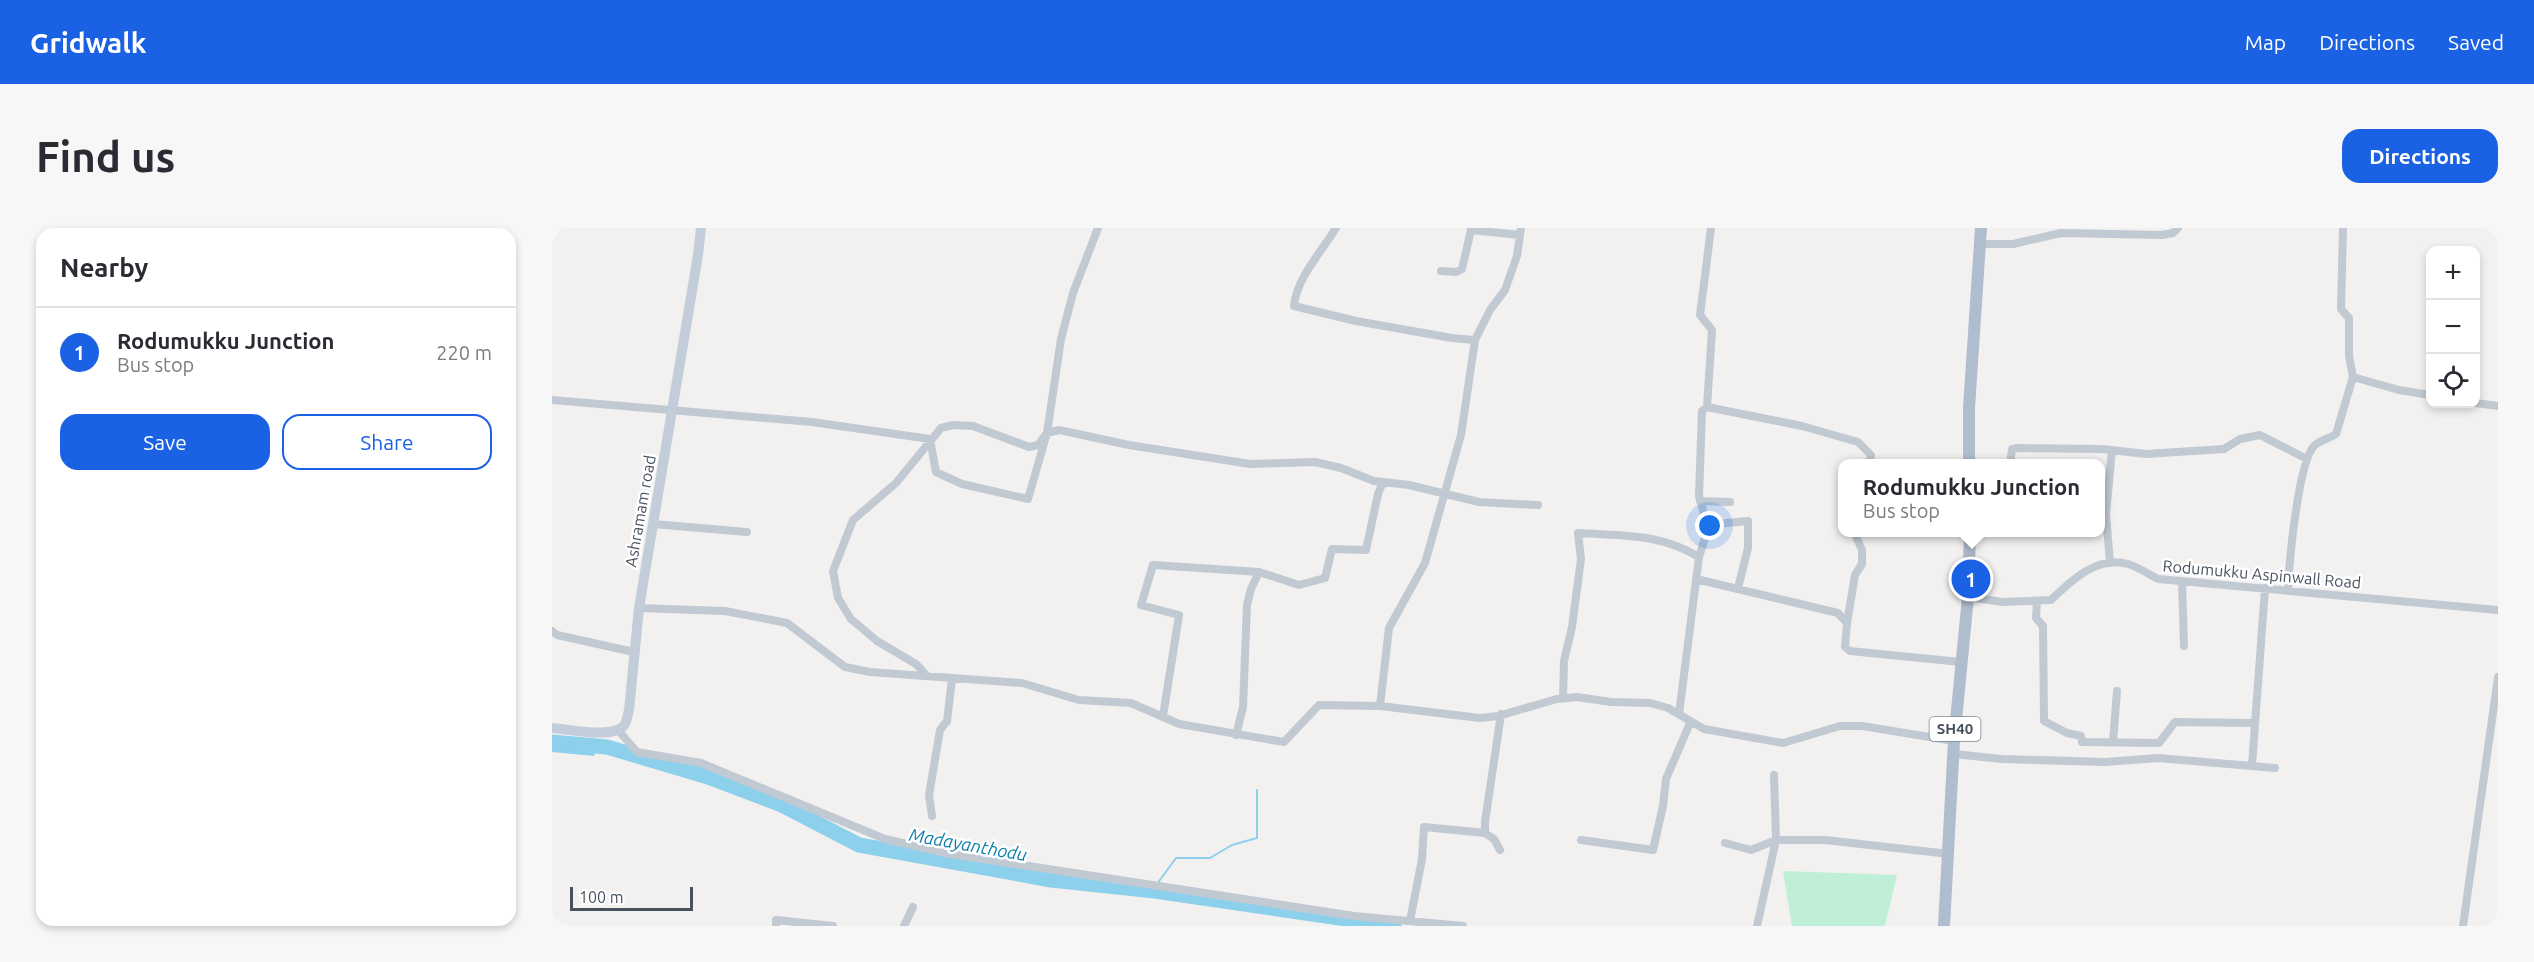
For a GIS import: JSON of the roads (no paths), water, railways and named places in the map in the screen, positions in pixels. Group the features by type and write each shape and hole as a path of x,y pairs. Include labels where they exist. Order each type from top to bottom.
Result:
{"main road":[{"name":"Ashramam road","path":"618,730 625,724 629,710 639,608 701,228"},
{"path":"1969,459 1969,408 1981,228"},
{"name":"SH40","path":"1944,926 1954,748 1968,597 1970,537"},
{"path":"552,728 607,733 618,730"}],"street":[{"path":"930,439 936,472 962,484 1028,499 1047,433 1061,339 1073,293 1098,228"},
{"path":"1336,228 1305,276 1295,296 1294,306 1356,321 1475,340"},
{"path":"1679,714 1696,579 1706,535 1700,501 1699,464 1702,411 1707,407 1712,330 1700,315 1711,228"},
{"path":"1980,244 2013,244 2061,233 2162,235 2178,228"},
{"path":"2288,590 2290,551 2307,459 2314,445 2336,434 2353,377 2349,356 2349,318 2341,309 2343,228"},
{"path":"1380,706 1389,628 1425,563 1461,435 1475,340 1490,310 1505,290 1517,256 1520,231 1472,231 1462,269 1456,272 1441,271"},
{"path":"2353,377 2399,390 2426,393"},
{"path":"552,400 812,422 930,439"},
{"path":"2480,404 2498,406"},
{"path":"1707,407 1802,426 1858,442 1871,455 1870,459"},
{"path":"927,676 916,664 877,641 851,619 838,598 833,571 853,520 903,476 941,428 953,425 973,426 1029,447 1038,445 1047,433 1059,430 1129,445 1250,464 1315,462 1383,482 1409,485 1479,502 1538,505"},
{"path":"2011,459 2012,449 2017,448 2112,450 2146,454 2224,449 2240,439 2260,435 2307,459"},
{"path":"1968,597 2003,602 2051,600 2081,573 2110,563 2106,514 2112,450"},
{"path":"1163,716 1179,615 1141,605 1153,565 1260,572 1299,585 1325,578 1332,549 1366,550 1378,494 1383,482"},
{"path":"1700,501 1730,502"},
{"path":"1706,525 1748,521 1748,548 1738,588"},
{"path":"653,524 747,532"},
{"path":"1563,698 1564,661 1572,627 1581,559 1578,533 1649,537 1680,545 1700,557"},
{"path":"1856,537 1862,550 1862,564 1855,574 1845,647 1850,651 1961,662"},
{"name":"Rodumukku Aspinwall Road","path":"2110,563 2128,564 2158,579 2498,610"},
{"path":"1236,735 1243,707 1247,605 1251,589 1260,572"},
{"path":"1696,579 1838,613 1847,623"},
{"path":"2182,581 2184,646"},
{"path":"2252,766 2265,588"},
{"path":"2037,601 2036,618 2043,626 2044,721 2067,733 2081,736 2082,742 2159,743 2175,722 2255,723"},
{"path":"639,608 725,611 787,623 844,666 870,672 952,680 1022,683 1079,700 1131,702 1179,724 1284,742 1319,705 1380,706 1480,718 1563,698 1577,697 1611,702 1650,703 1679,714 1690,723 1704,729 1783,743 1840,726 1862,726 2002,759 2105,762 2158,758 2275,768"},
{"path":"552,631 557,635 634,652"},
{"path":"2463,926 2498,677"},
{"path":"932,816 929,795 940,730 947,721 952,680"},
{"path":"2113,742 2117,691"},
{"path":"1485,832 1501,714"},
{"path":"1581,840 1653,850 1663,806 1666,779 1690,723"},
{"path":"618,730 637,752 701,763 885,839 950,854 1354,916 1463,926"},
{"path":"1757,926 1776,840 1774,775"},
{"path":"1410,921 1422,859 1424,827 1485,832 1494,839 1500,850"},
{"path":"1725,843 1750,850 1776,840 1825,840 1948,854"},
{"path":"904,926 913,907"},
{"path":"776,926 776,920 833,926"}],"water":[{"path":"552,736 598,739 594,756 552,752"}],"waterway":[{"name":"Madayanthodu","path":"552,742 607,747 708,777 782,805 859,845 1051,880 1155,891 1394,926"},
{"path":"1157,884 1176,858 1210,858 1232,845 1257,838 1257,790"}],"place":[{"name":"Rodumukku Junction","path":"1971,579"}]}
